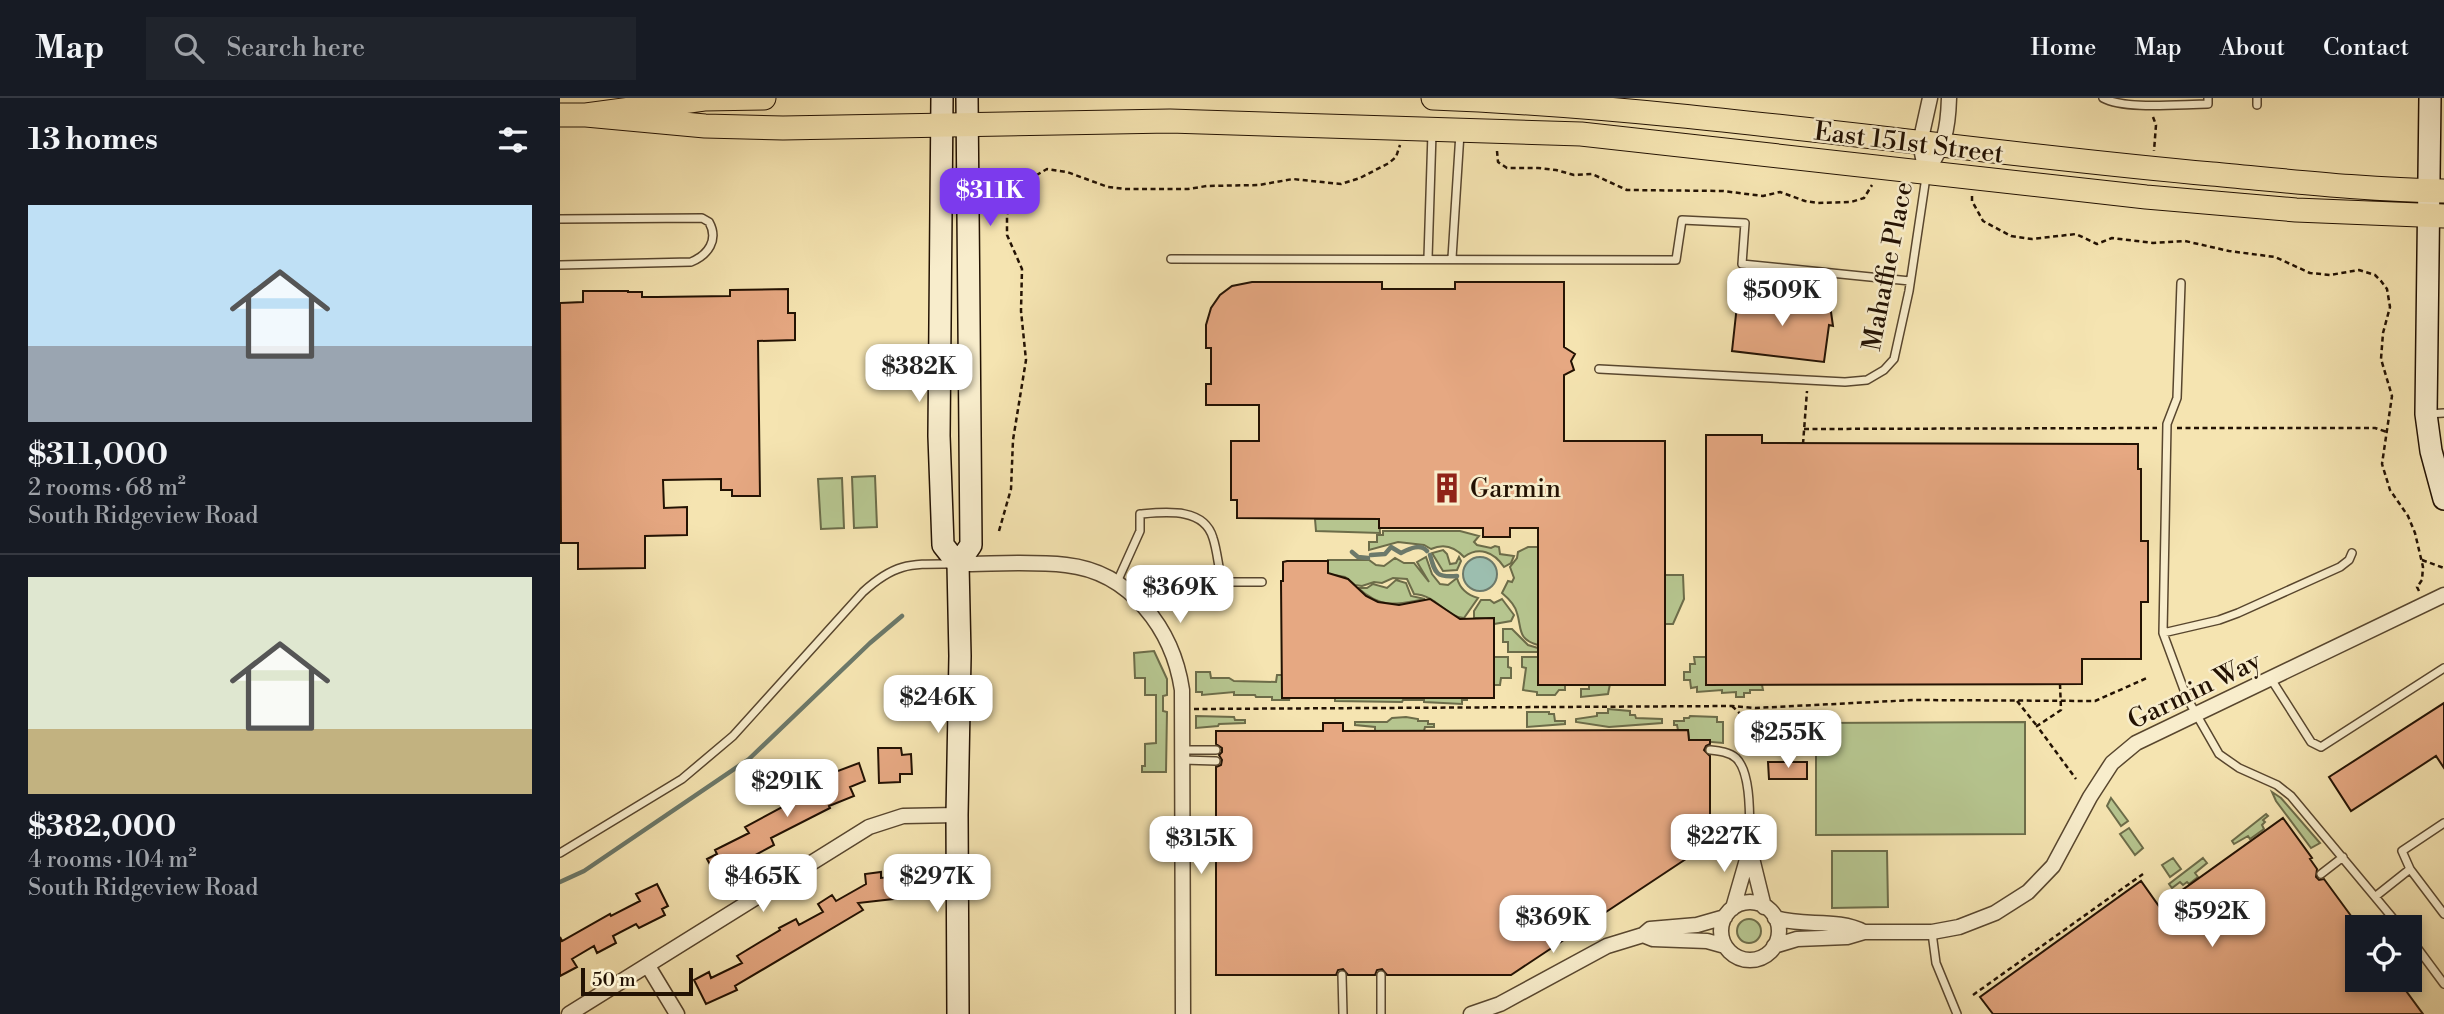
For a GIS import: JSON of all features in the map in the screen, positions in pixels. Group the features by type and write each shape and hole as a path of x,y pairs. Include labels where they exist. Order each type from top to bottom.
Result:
{"main road":[{"name":"East 151st Street","path":"586,115 704,99 764,98"},
{"path":"942,98 939,436 942,527 943,545 958,564"},
{"path":"958,1014 958,564 971,545 967,98"},
{"name":"East 151st Street","path":"1433,98 1667,109 1943,147 2175,171 2436,191"},
{"path":"1222,123 1239,114 1257,112 1407,115 1447,98"},
{"path":"2430,98 2436,191 2435,414 2431,451 2444,499"},
{"path":"1460,130 1476,115 1628,124 1667,109"},
{"name":"East 151st Street","path":"560,115 705,126 783,128 1170,121 1581,134 2146,197 2282,209 2436,216"}],"street":[{"path":"1926,173 1920,144 1930,98"},
{"path":"1926,173 1943,147 1949,98"},
{"path":"958,564 1067,565 1086,569 1117,582 1138,599 1154,617 1172,650 1182,690 1184,1014"},
{"name":"Garmin Way","path":"1643,935 1653,939 1707,941 1725,946 1738,958 1750,960 1761,957 1774,946 1797,939 1847,937 1864,932 1932,932 1959,927 1995,913 2028,892 2053,866 2090,797 2112,763 2137,743 2444,595"},
{"path":"569,1014 869,827 902,816 957,815"},
{"path":"1750,849 1778,932 1774,946"},
{"path":"1725,946 1721,935 1750,849"},
{"name":"Garmin Way","path":"1471,1014 1500,1004 1607,946 1643,935 1657,927 1697,925 1750,902 1797,923 1851,925 1864,932"},
{"path":"648,966 677,1014"}],"lane":[{"path":"2103,98 2117,104 2147,105 2165,101 2208,104 2208,98"},
{"path":"1428,258 1433,129"},
{"path":"1452,258 1460,130"},
{"name":"Mahaffie Place","path":"1599,369 1845,382 1867,380 1884,370 1894,359 1910,281 1926,173"},
{"path":"560,219 702,218 709,222 713,237 708,251 691,262 560,265"},
{"path":"1171,259 1676,260 1682,220 1745,223 1742,264 1910,281"},
{"path":"2181,283 2177,398 2167,428 2163,633 2182,687 2219,754 2239,768 2277,785 2291,796 2391,915"},
{"path":"1117,582 1140,531 1140,514 1166,512 1192,516 1208,528 1213,536 1221,577 1225,582 1262,582"},
{"path":"2163,633 2238,613 2340,567 2349,560 2352,553"},
{"path":"560,853 699,766 733,736 863,592 889,571 903,566 958,564"},
{"path":"2271,679 2311,742 2321,747 2444,668"},
{"path":"1182,755 1216,750"},
{"path":"1710,750 1735,757 1743,769 1748,798 1750,849"},
{"path":"1182,755 1216,761"},
{"path":"2444,823 2402,851 2410,869 2444,913"},
{"path":"2321,874 2343,857"},
{"path":"2376,896 2410,869"},
{"path":"1932,932 1936,963 1957,1014"},
{"path":"2422,954 2444,984"},
{"path":"1342,975 1343,1014"},
{"path":"1381,975 1381,1014"}],"path":[{"path":"2147,105 2156,125 2154,155"},
{"path":"999,531 1011,489 1013,440 1026,360 1021,311 1022,269 1007,234 1007,215 1012,198 1023,183 1047,169 1067,172 1108,187 1126,189 1188,189 1293,180 1341,184 1360,178 1389,163 1396,157 1401,143"},
{"path":"1497,148 1498,162 1507,168 1538,168 1574,175 1592,174 1633,190 1763,195 1780,192 1805,201 1832,204 1864,198 1873,182"},
{"path":"1972,196 1983,221 2011,236 2032,239 2076,234 2097,244 2112,238 2153,243 2185,241 2229,251 2275,257 2310,273 2330,275 2359,270 2375,275 2387,289 2390,298 2381,359 2392,396 2382,455 2383,473 2390,490 2408,516 2422,560 2423,574 2417,587 2419,591"},
{"path":"1803,443 1808,380"},
{"path":"1804,429 2375,428 2387,432"},
{"path":"2422,560 2444,568"},
{"path":"1195,709 1768,707 1913,700 2095,701 2147,678"},
{"path":"2037,726 2061,710 2060,684"},
{"path":"2017,701 2076,779"},
{"path":"1732,706 1754,727"},
{"path":"1973,995 2143,874"}],"green space":[{"path":"875,476 877,527 854,528 852,477"},
{"path":"842,478 844,528 821,529 818,479"},
{"path":"1315,519 1379,519 1380,533 1316,531"},
{"path":"1383,531 1460,531 1479,536 1474,542 1477,545 1499,547 1500,554 1514,556 1511,563 1504,567 1486,552 1475,552 1464,557 1453,548 1445,546 1431,549 1424,545 1398,542 1369,550 1369,542 1377,542 1377,535 1383,535"},
{"path":"1528,547 1538,547 1538,645 1523,636 1515,607 1502,593 1508,581 1512,582 1514,578 1510,567 1518,552"},
{"path":"1443,550 1450,564 1456,563 1459,557 1461,561 1457,570 1443,571 1432,553"},
{"path":"1426,557 1432,574 1440,584 1448,585 1457,578 1464,591 1478,598 1464,618 1451,614 1429,598 1414,594 1407,579 1393,578 1362,586 1355,585 1345,577 1328,574 1328,560 1369,560 1384,566 1395,558 1404,563 1414,563 1429,582 1417,562"},
{"path":"1664,575 1683,575 1684,599 1673,624 1664,624"},
{"path":"1396,580 1406,583 1411,596 1425,599 1390,604 1375,600 1358,588 1367,588 1373,584 1387,588"},
{"path":"1502,599 1514,615 1511,621 1494,624 1494,618 1474,618 1474,611 1481,600 1494,603"},
{"path":"1503,629 1512,629 1528,645 1538,648 1538,652 1508,652 1508,642 1503,642"},
{"path":"1154,651 1167,679 1167,695 1163,696 1163,711 1167,712 1166,772 1142,772 1142,766 1145,766 1145,744 1156,743 1156,695 1145,695 1145,678 1135,678 1134,653"},
{"path":"1494,657 1508,657 1508,667 1511,668 1511,678 1501,678 1500,685 1494,685"},
{"path":"1522,657 1538,657 1565,684 1565,690 1559,690 1555,695 1537,695 1537,692 1523,690 1526,668 1522,667"},
{"path":"1694,657 1706,657 1762,685 1763,690 1750,690 1750,693 1744,693 1744,697 1736,697 1736,692 1722,693 1722,690 1697,692 1697,687 1691,688 1690,680 1684,680 1684,672 1690,672 1690,664 1695,664"},
{"path":"1196,672 1210,672 1211,678 1229,678 1234,681 1276,682 1277,675 1282,675 1282,698 1290,700 1234,695 1234,692 1202,695 1202,692 1196,692"},
{"path":"1610,684 1608,694 1581,697 1581,689 1589,689 1589,685"},
{"path":"1335,698 1467,700 1462,700 1462,704 1424,700 1335,701"},
{"path":"1608,709 1630,711 1630,715 1635,715 1636,718 1662,719 1662,723 1609,727 1576,722 1576,719 1597,716 1597,713 1608,713"},
{"path":"1527,712 1549,712 1554,714 1555,721 1565,721 1565,724 1527,727"},
{"path":"1196,716 1234,717 1235,720 1245,720 1245,723 1196,728"},
{"path":"1406,717 1428,721 1428,724 1434,724 1434,727 1425,727 1424,731 1375,731 1375,727 1355,725 1355,722 1387,722 1392,718"},
{"path":"1717,717 1717,722 1723,722 1723,743 1689,740 1688,730 1678,730 1674,721 1684,721 1684,718"},
{"path":"2025,722 2025,834 1816,835 1816,723"},
{"path":"2272,792 2281,798 2320,843 2311,848"},
{"path":"2111,798 2128,821 2121,826 2107,806"},
{"path":"2266,814 2268,816 2262,825 2264,829 2250,839 2248,836 2234,844 2232,841"},
{"path":"2129,828 2143,848 2135,855 2120,834"},
{"path":"1832,851 1887,851 1888,907 1832,908"},
{"path":"2173,858 2181,869 2170,877 2162,865"},
{"path":"2203,858 2207,863 2195,873 2198,877 2189,884 2187,882 2183,885 2180,882 2172,888 2169,884"},
{"path":"1749,919 1757,923 1761,931 1757,939 1749,943 1741,939 1737,931 1741,923"}],"shaded area":[{"path":"1480,557 1492,562 1497,574 1492,586 1480,591 1468,586 1463,574 1468,562"}],"building":[{"name":"Garmin","path":"1252,282 1382,282 1382,289 1455,289 1455,282 1564,282 1564,347 1575,354 1571,361 1574,370 1564,375 1564,441 1665,441 1665,685 1538,685 1538,528 1510,528 1510,537 1483,537 1483,528 1379,528 1379,519 1237,518 1237,500 1231,500 1231,441 1259,441 1259,405 1206,405 1206,384 1211,384 1211,348 1206,348 1206,325 1211,308 1220,295 1232,286"},
{"path":"788,289 788,313 795,313 795,340 758,341 760,496 732,496 732,490 721,490 721,479 663,480 664,508 687,507 687,535 645,536 645,568 578,569 578,543 561,543 560,303 583,302 583,291 642,292 642,297 657,297 730,296 730,290"},
{"path":"1738,296 1830,305 1833,326 1829,325 1824,362 1732,351"},
{"path":"1706,435 1762,435 1762,443 2138,444 2138,469 2141,469 2141,541 2148,541 2148,602 2141,602 2141,659 2082,659 2082,684 1706,685"},
{"path":"1328,561 1328,573 1348,579 1366,596 1378,602 1399,605 1430,599 1460,619 1494,618 1494,698 1282,698 1281,581 1283,562"},
{"path":"2444,703 2444,768 2436,756 2351,811 2329,777"},
{"path":"1323,723 1343,723 1343,731 1688,730 1689,740 1710,740 1704,750 1710,756 1710,843 1511,975 1387,975 1382,969 1377,970 1375,975 1348,975 1343,969 1338,970 1336,975 1216,975 1216,767 1221,765 1219,755 1222,748 1216,744 1216,731 1323,731"},
{"path":"878,748 901,748 902,755 911,754 912,774 900,774 900,782 879,783"},
{"path":"1768,762 1807,762 1807,779 1769,779"},
{"path":"859,763 865,781 850,787 854,796 829,806 830,808 771,838 774,845 716,876 707,859 717,854 715,850 749,833 745,827 829,782 827,775"},
{"path":"2283,818 2312,858 2310,859 2317,869 2316,877 2319,880 2324,879 2350,915 2345,915 2345,992 2407,992 2423,1014 1993,1014 1980,997 2141,881 2161,909 2182,894 2181,891"},
{"path":"881,872 881,878 899,876 902,898 858,903 863,910 735,986 737,990 706,1004 694,980 709,972 711,978 742,963 737,956 780,930 779,928 796,919 799,925 823,912 818,904 832,895 836,901 866,884 865,874"},
{"path":"657,884 668,906 662,909 665,915 639,928 636,924 613,936 616,943 597,953 594,946 572,959 577,967 560,976 560,937 562,941 610,914 611,916 640,901 636,894"}],"waterway":[{"path":"1371,555 1385,554 1391,547 1401,553 1418,547 1427,551"},
{"path":"1352,552 1358,557 1368,558"},
{"path":"1430,555 1438,573 1457,576"},
{"path":"560,882 584,871 749,759 870,643 902,616"}],"place":[{"name":"Garmin","path":"1447,488"}]}
